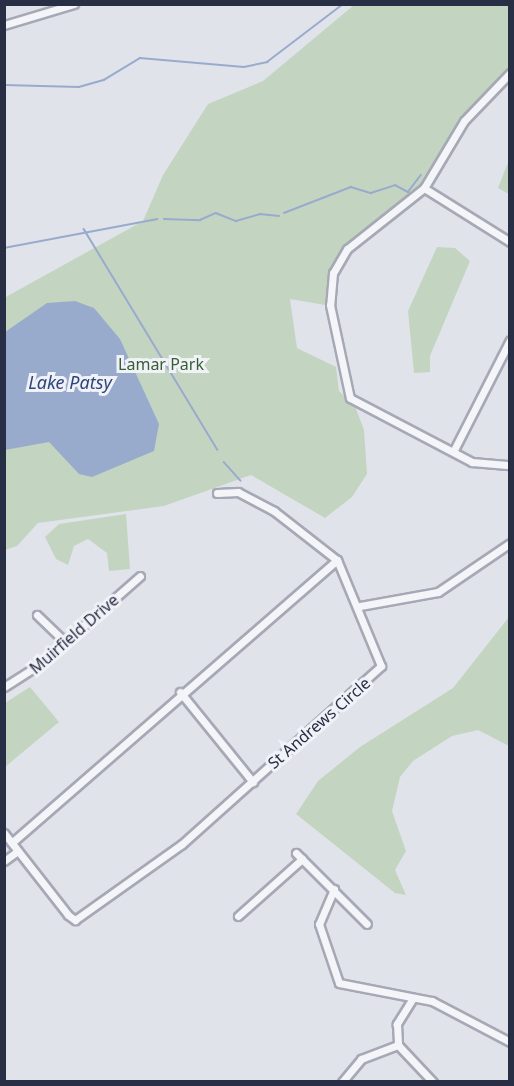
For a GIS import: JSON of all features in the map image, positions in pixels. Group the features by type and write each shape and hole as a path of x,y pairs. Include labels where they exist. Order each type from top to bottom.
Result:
{"street":[{"path":"4,25 74,4"},
{"path":"510,73 464,121 424,188 347,249 333,273 330,305 350,398 489,467 510,465"},
{"path":"424,188 510,242"},
{"path":"454,450 510,340"},
{"path":"12,843 180,692 337,560 274,511 238,492 217,493"},
{"path":"360,606 438,592 510,543"},
{"name":"St Andrews Circle","path":"4,833 68,915 81,919 182,844 381,666 360,606 337,560"},
{"name":"Muirfield Drive","path":"4,687 65,642 140,576"},
{"path":"37,615 65,642"},
{"path":"180,692 253,782"},
{"path":"4,861 18,851"},
{"path":"296,853 367,924"},
{"path":"238,916 302,859"},
{"path":"334,889 319,924 339,983 413,998 466,1016 510,1042"},
{"path":"413,998 397,1024 398,1046 433,1082"},
{"path":"342,1082 361,1059 398,1046"}],"green space":[{"name":"Lamar Park","path":"354,5 509,5 509,69 460,119 420,184 344,247 335,260 325,305 290,299 297,348 336,367 339,391 355,406 364,430 367,474 352,497 325,518 251,475 164,506 38,523 17,546 5,550 4,298 143,221 163,175 208,104 263,81"},
{"path":"509,160 509,194 498,188"},
{"path":"437,247 455,248 470,261 430,356 430,372 414,373 408,311"},
{"path":"126,514 130,569 109,571 107,553 88,539 74,546 68,565 56,559 45,537 59,524"},
{"path":"509,617 509,746 478,730 452,736 413,761 400,777 392,811 406,851 395,870 406,895 395,893 296,814 318,781 360,747 453,688"},
{"path":"30,687 59,722 5,767 5,703"}],"water":[{"name":"Lake Patsy","path":"75,301 94,308 120,339 159,424 154,451 92,477 79,474 49,442 5,450 5,332 47,303"}],"waterway":[{"path":"4,85 79,87 104,80 140,58 244,67 267,62 343,4"},
{"path":"284,213 351,187 371,193 395,185 408,192 421,175"},
{"path":"164,219 200,220 216,213 236,221 260,214 279,216"},
{"path":"4,248 157,219"},
{"path":"84,229 218,450"},
{"path":"224,462 241,481"}]}
